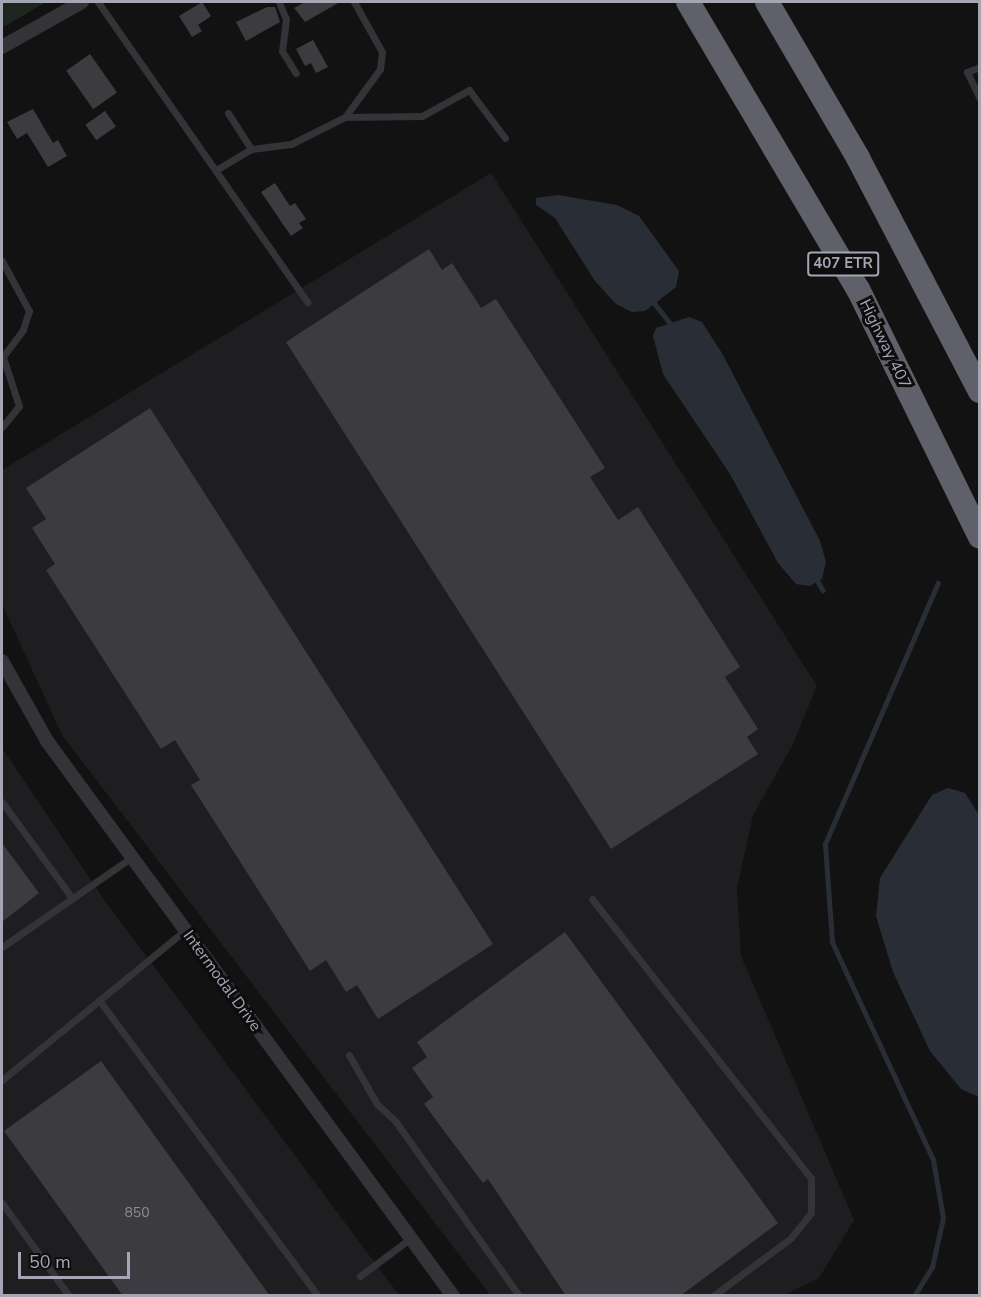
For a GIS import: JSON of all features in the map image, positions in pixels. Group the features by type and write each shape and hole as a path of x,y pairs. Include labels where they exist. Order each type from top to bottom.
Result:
{"highway":[{"name":"Highway 407","path":"688,2 858,289 980,537"},
{"path":"767,2 858,158 980,391"}],"street":[{"path":"2,47 82,2"},
{"name":"Intermodal Drive","path":"2,661 47,741 453,1296"}],"lane":[{"path":"98,2 308,302"},
{"path":"279,2 286,19 282,51 296,73"},
{"path":"345,117 380,69 382,52 354,2"},
{"path":"980,67 967,72 980,99"},
{"path":"216,170 251,149 291,144 345,117 422,116 469,90 505,138"},
{"path":"228,113 251,149"},
{"path":"2,261 29,310 23,330 2,358 19,406 2,427"},
{"path":"2,802 72,898"},
{"path":"2,947 132,858"},
{"path":"592,899 812,1178 811,1213 792,1238 713,1296"},
{"path":"2,1080 185,930"},
{"path":"99,1000 318,1296"},
{"path":"349,1055 377,1104 396,1122 519,1296"},
{"path":"2,1203 68,1295"},
{"path":"360,1276 411,1238"}],"shaded area":[{"path":"2,2 46,2 2,28"},
{"path":"491,173 817,686 792,746 753,815 737,888 741,956 854,1220 819,1278 784,1295 490,1295 62,735 2,604 2,470"},
{"path":"558,195 617,205 639,216 679,271 676,287 645,311 632,312 616,304 595,281 555,218 536,205 536,198"},
{"path":"689,317 702,322 723,355 820,541 826,562 822,579 810,586 796,584 778,563 730,474 663,374 653,336 656,328"},
{"path":"2,748 105,901 399,1295 2,1295"},
{"path":"948,788 965,793 979,815 979,1097 961,1089 930,1051 893,972 876,916 880,878 932,795"}],"building":[{"path":"202,2 211,16 198,25 202,31 192,37 179,16"},
{"path":"305,2 340,2 305,22 294,8"},
{"path":"267,7 275,7 280,22 246,41 236,22"},
{"path":"313,40 328,67 316,73 311,63 305,66 296,49"},
{"path":"90,54 117,93 93,109 66,71"},
{"path":"33,109 53,143 58,140 67,156 48,167 27,133 17,139 7,122"},
{"path":"105,111 116,127 96,140 85,125"},
{"path":"275,183 290,206 295,203 306,219 299,223 303,228 291,236 261,192"},
{"path":"429,249 442,270 452,263 481,308 496,299 605,468 590,477 618,520 638,507 740,667 725,677 758,729 747,737 758,754 611,849 286,342"},
{"path":"150,408 493,944 378,1019 357,985 346,992 326,960 310,971 191,785 200,780 175,740 161,749 46,570 55,564 32,528 46,519 26,488"},
{"path":"2,843 39,893 2,922"},
{"path":"565,932 778,1223 680,1296 566,1296 488,1179 483,1183 424,1104 433,1097 412,1068 427,1057 417,1042"},
{"path":"101,1061 270,1296 123,1296 4,1131"}],"waterway":[{"path":"652,300 672,326"},
{"path":"816,578 823,590"},
{"path":"914,1296 932,1267 943,1218 933,1160 832,942 825,844 938,583"}]}
